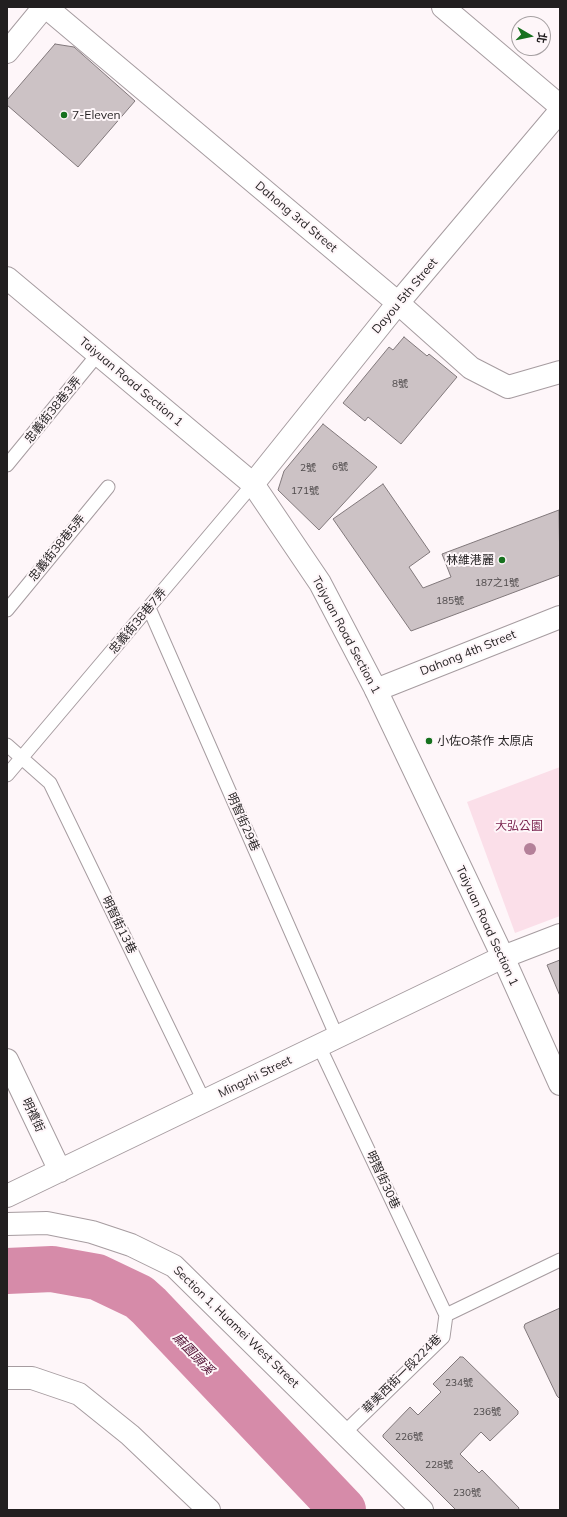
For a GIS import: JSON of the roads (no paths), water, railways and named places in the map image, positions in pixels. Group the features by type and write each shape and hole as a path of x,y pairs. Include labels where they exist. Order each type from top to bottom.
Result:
{"street":[{"path":"7,52 45,7"},
{"name":"Dahong 3rd Street","path":"45,7 398,303 471,368 508,387 560,372"},
{"path":"443,7 560,106"},
{"name":"Dayou 5th Street","path":"253,484 398,303 560,111"},
{"name":"Taiyuan Road Section 1","path":"7,278 253,484 320,583 376,690 560,1084"},
{"name":"Dahong 4th Street","path":"376,690 560,617"},
{"name":"Mingzhi Street","path":"7,1196 502,957 560,936"},
{"name":"明禮街","path":"7,1060 60,1171"},
{"name":"Section 1, Huamei West Street","path":"7,1224 47,1223 92,1232 131,1245 174,1266 422,1510"},
{"path":"7,1378 32,1378 79,1394 130,1435 209,1510"}],"lane":[{"name":"忠義街38巷3弄","path":"7,465 98,354"},
{"name":"忠義街38巷7弄","path":"7,775 253,484"},
{"name":"忠義街38巷5弄","path":"7,610 108,486"},
{"name":"明智街29巷","path":"149,608 328,1041"},
{"name":"明智街13巷","path":"7,745 50,783 204,1101"},
{"name":"明智街30巷","path":"328,1041 446,1315"},
{"path":"446,1315 560,1260"},
{"name":"華美西街一段224巷","path":"344,1433 443,1337 446,1315"}],"waterway":[{"name":"麻園頭溪","path":"7,1271 52,1269 97,1277 139,1297 343,1510"}],"place":[{"name":"7-Eleven","path":"64,115"},
{"name":"林維港麗","path":"502,560"},
{"name":"小佐O茶作 太原店","path":"429,741"}],"park label":[{"name":"大弘公園","path":"519,826"}]}
